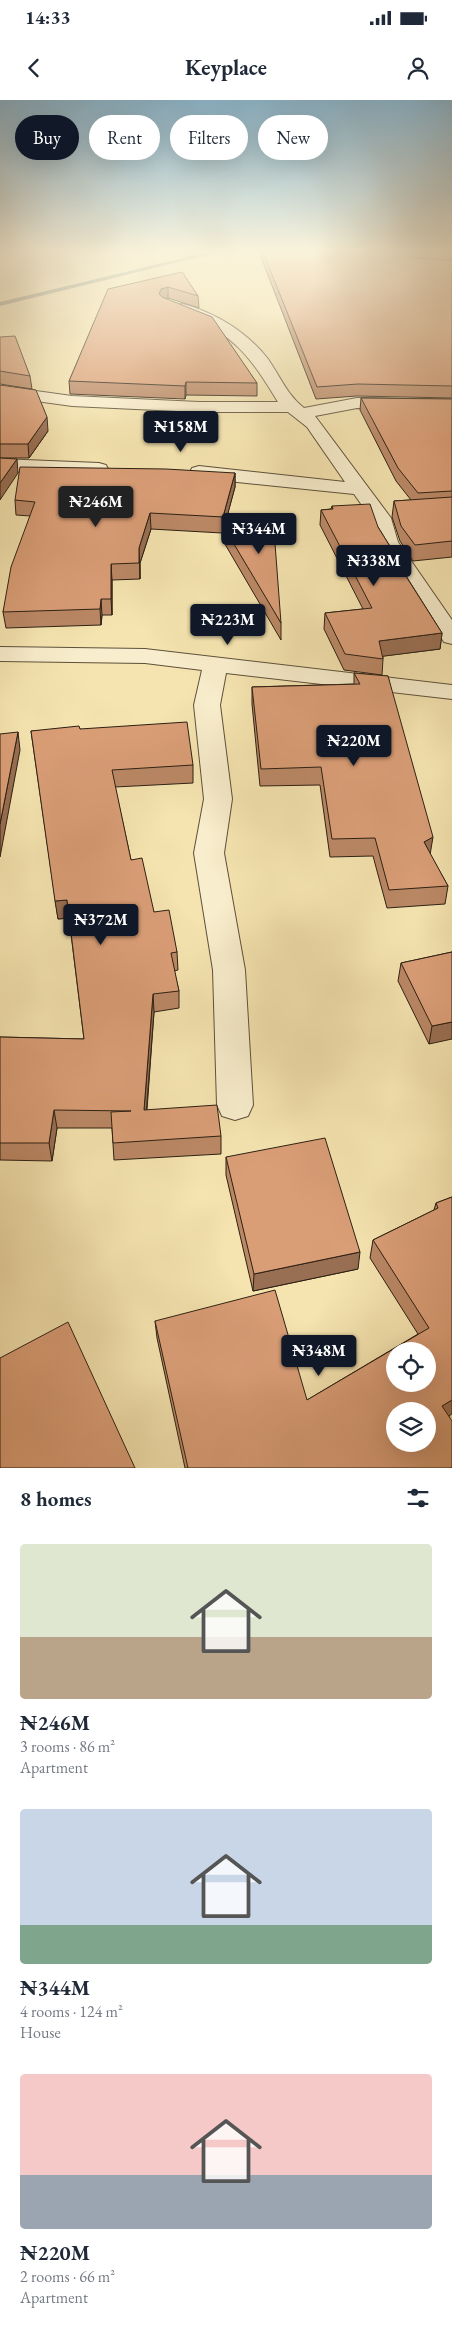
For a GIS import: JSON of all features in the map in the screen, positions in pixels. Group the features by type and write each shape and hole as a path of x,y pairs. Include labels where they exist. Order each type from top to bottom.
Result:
{"street":[{"path":"202,316 230,332 261,361 297,411 313,423 381,518 388,542 452,637"},
{"path":"0,391 72,401 297,411 352,404 452,406"},
{"path":"0,465 116,469"},
{"path":"183,471 360,489"},
{"path":"0,654 145,656 452,692"},
{"path":"215,664 206,705 218,799 209,853 229,970 235,1105"}],"building":[{"path":"97,316 209,316 212,317 257,383 186,382 185,386 69,381"},
{"path":"289,316 452,316 452,386 358,384 317,387"},
{"path":"15,336 30,376 0,371 0,337"},
{"path":"0,385 36,390 47,417 28,444 0,444"},
{"path":"361,398 452,399 452,491 418,493 398,468"},
{"path":"0,458 17,459 0,483"},
{"path":"20,467 166,469 235,473 223,517 150,513 139,548 139,563 111,564 111,599 101,599 100,609 3,612 11,567 35,502 15,500"},
{"path":"452,497 452,541 415,545 401,526 394,501"},
{"path":"370,504 378,527 391,548 388,548 442,633 379,641 383,659 345,654 325,613 372,608 321,510 333,509 332,506"},
{"path":"273,517 281,623 222,524"},
{"path":"354,673 388,676 433,837 424,842 448,886 389,890 375,838 332,839 321,767 261,769 252,687 360,684"},
{"path":"187,722 193,765 112,770 131,860 142,858 154,912 169,910 177,952 171,953 179,991 153,994 144,1110 217,1105 221,1136 113,1143 111,1112 131,1111 54,1110 49,1143 0,1143 0,1037 84,1039 67,900 55,901 31,731 79,726 80,729"},
{"path":"18,732 0,824 0,734"},
{"path":"452,952 452,1022 432,1026 401,963"},
{"path":"325,1138 360,1252 254,1274 226,1157"},
{"path":"452,1197 452,1400 442,1406 452,1421 452,1468 188,1468 155,1321 275,1290 307,1400 386,1353 386,1392 436,1392 436,1342 405,1342 429,1328 373,1240 438,1208 436,1203"},
{"path":"68,1322 135,1468 0,1468 0,1358"}]}
